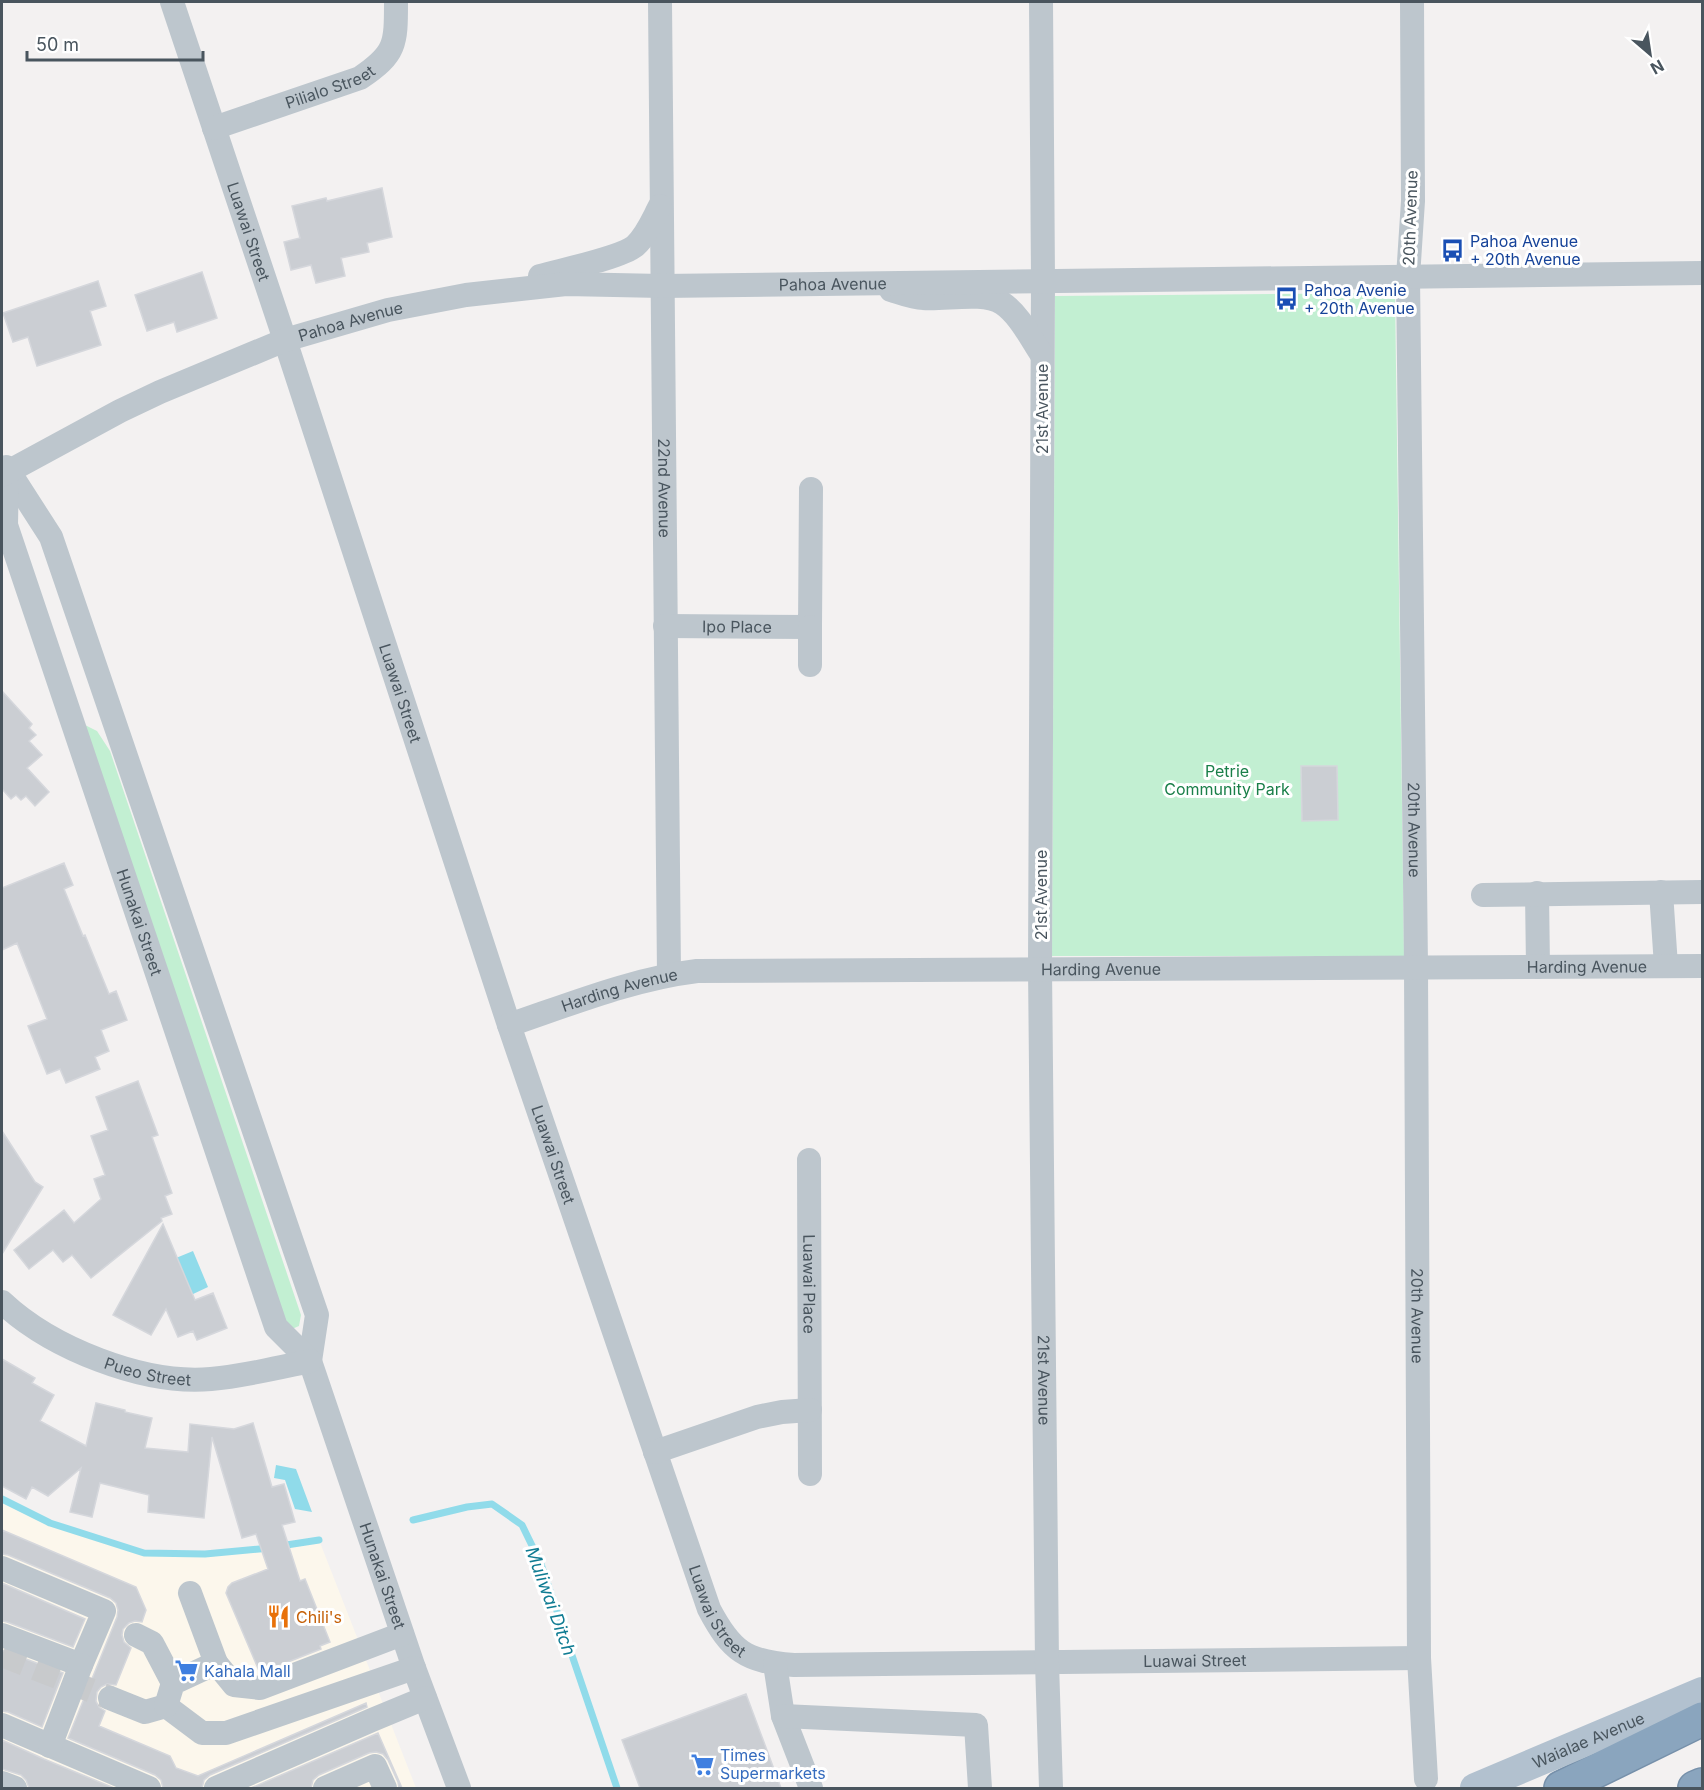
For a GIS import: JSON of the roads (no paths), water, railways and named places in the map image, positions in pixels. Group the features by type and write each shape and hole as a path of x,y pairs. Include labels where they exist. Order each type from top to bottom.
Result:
{"highway":[{"path":"1561,1788 1702,1719"},
{"path":"1695,1788 1702,1785"}],"main road":[{"name":"Waialae Avenue","path":"1475,1788 1702,1692"}],"street":[{"name":"Luawai Street","path":"172,2 509,1025 709,1609 728,1640 740,1651 756,1659 775,1664 1419,1658"},
{"name":"Pilialo Street","path":"214,128 360,78 378,66 391,50 396,29 396,2"},
{"name":"22nd Avenue","path":"660,2 669,974"},
{"name":"21st Avenue","path":"1041,2 1043,280 1040,968 1047,1663 1051,1788"},
{"name":"20th Avenue","path":"1412,2 1413,201 1408,277 1416,967 1419,1658 1426,1779"},
{"path":"465,295 612,256 634,247 648,231 661,203"},
{"name":"Pahoa Avenue","path":"3,466 160,392 285,340 388,310 465,295 566,284 662,286 1702,273"},
{"path":"866,282 921,298 993,299 1004,304 1018,319 1042,356"},
{"name":"Hunakai Street","path":"3,466 6,525 276,1327 310,1361 402,1634 459,1788"},
{"name":"Hunakai Street","path":"3,466 51,537 206,987 317,1315 310,1361"},
{"path":"810,665 811,489"},
{"path":"2,570 27,589"},
{"name":"Ipo Place","path":"665,626 810,627"},
{"path":"1661,892 1666,966"},
{"path":"1484,894 1702,892"},
{"path":"1537,894 1538,967"},
{"name":"Harding Avenue","path":"509,1025 633,983 697,970 1702,966"},
{"name":"Luawai Place","path":"809,1160 810,1474"},
{"name":"Pueo Street","path":"2,1302 26,1322 64,1345 144,1374 209,1379 255,1373 310,1361"},
{"path":"655,1452 757,1417 810,1410"},
{"path":"2,1568 104,1611 50,1746"},
{"path":"190,1593 216,1663 234,1685 260,1688 402,1634"},
{"path":"2,1635 81,1665"},
{"path":"136,1635 152,1643 169,1695 202,1733 226,1733 414,1668"},
{"path":"110,1698 145,1712 216,1663"},
{"path":"775,1664 783,1716 811,1788"},
{"path":"216,1788 425,1698"},
{"path":"783,1716 976,1725 980,1788"},
{"path":"2,1725 149,1788"},
{"path":"324,1788 375,1766 385,1788"},
{"path":"2,1783 15,1788"}],"water":[{"path":"193,1251 208,1287 191,1295 176,1258"},
{"path":"276,1465 296,1469 312,1512 295,1509 285,1480 274,1478"}],"waterway":[{"name":"Muliwai Ditch","path":"2,1499 50,1523 144,1553 205,1554 270,1548"},
{"name":"Muliwai Ditch","path":"413,1520 467,1507 492,1504 522,1525 541,1564 617,1788"},
{"name":"Muliwai Ditch","path":"280,1546 319,1540"}],"tunnel":[{"path":"2,1655 110,1698"}],"place":[{"name":"Pahoa Avenue + 20th Avenue","path":"1452,250"},
{"name":"Pahoa Avenie + 20th Avenue","path":"1286,299"},
{"name":"Chili's","path":"278,1617"},
{"name":"Kahala Mall","path":"186,1671"},
{"name":"Times Supermarkets","path":"702,1764"}],"park label":[{"name":"Petrie Community Park","path":"1227,780"}]}
